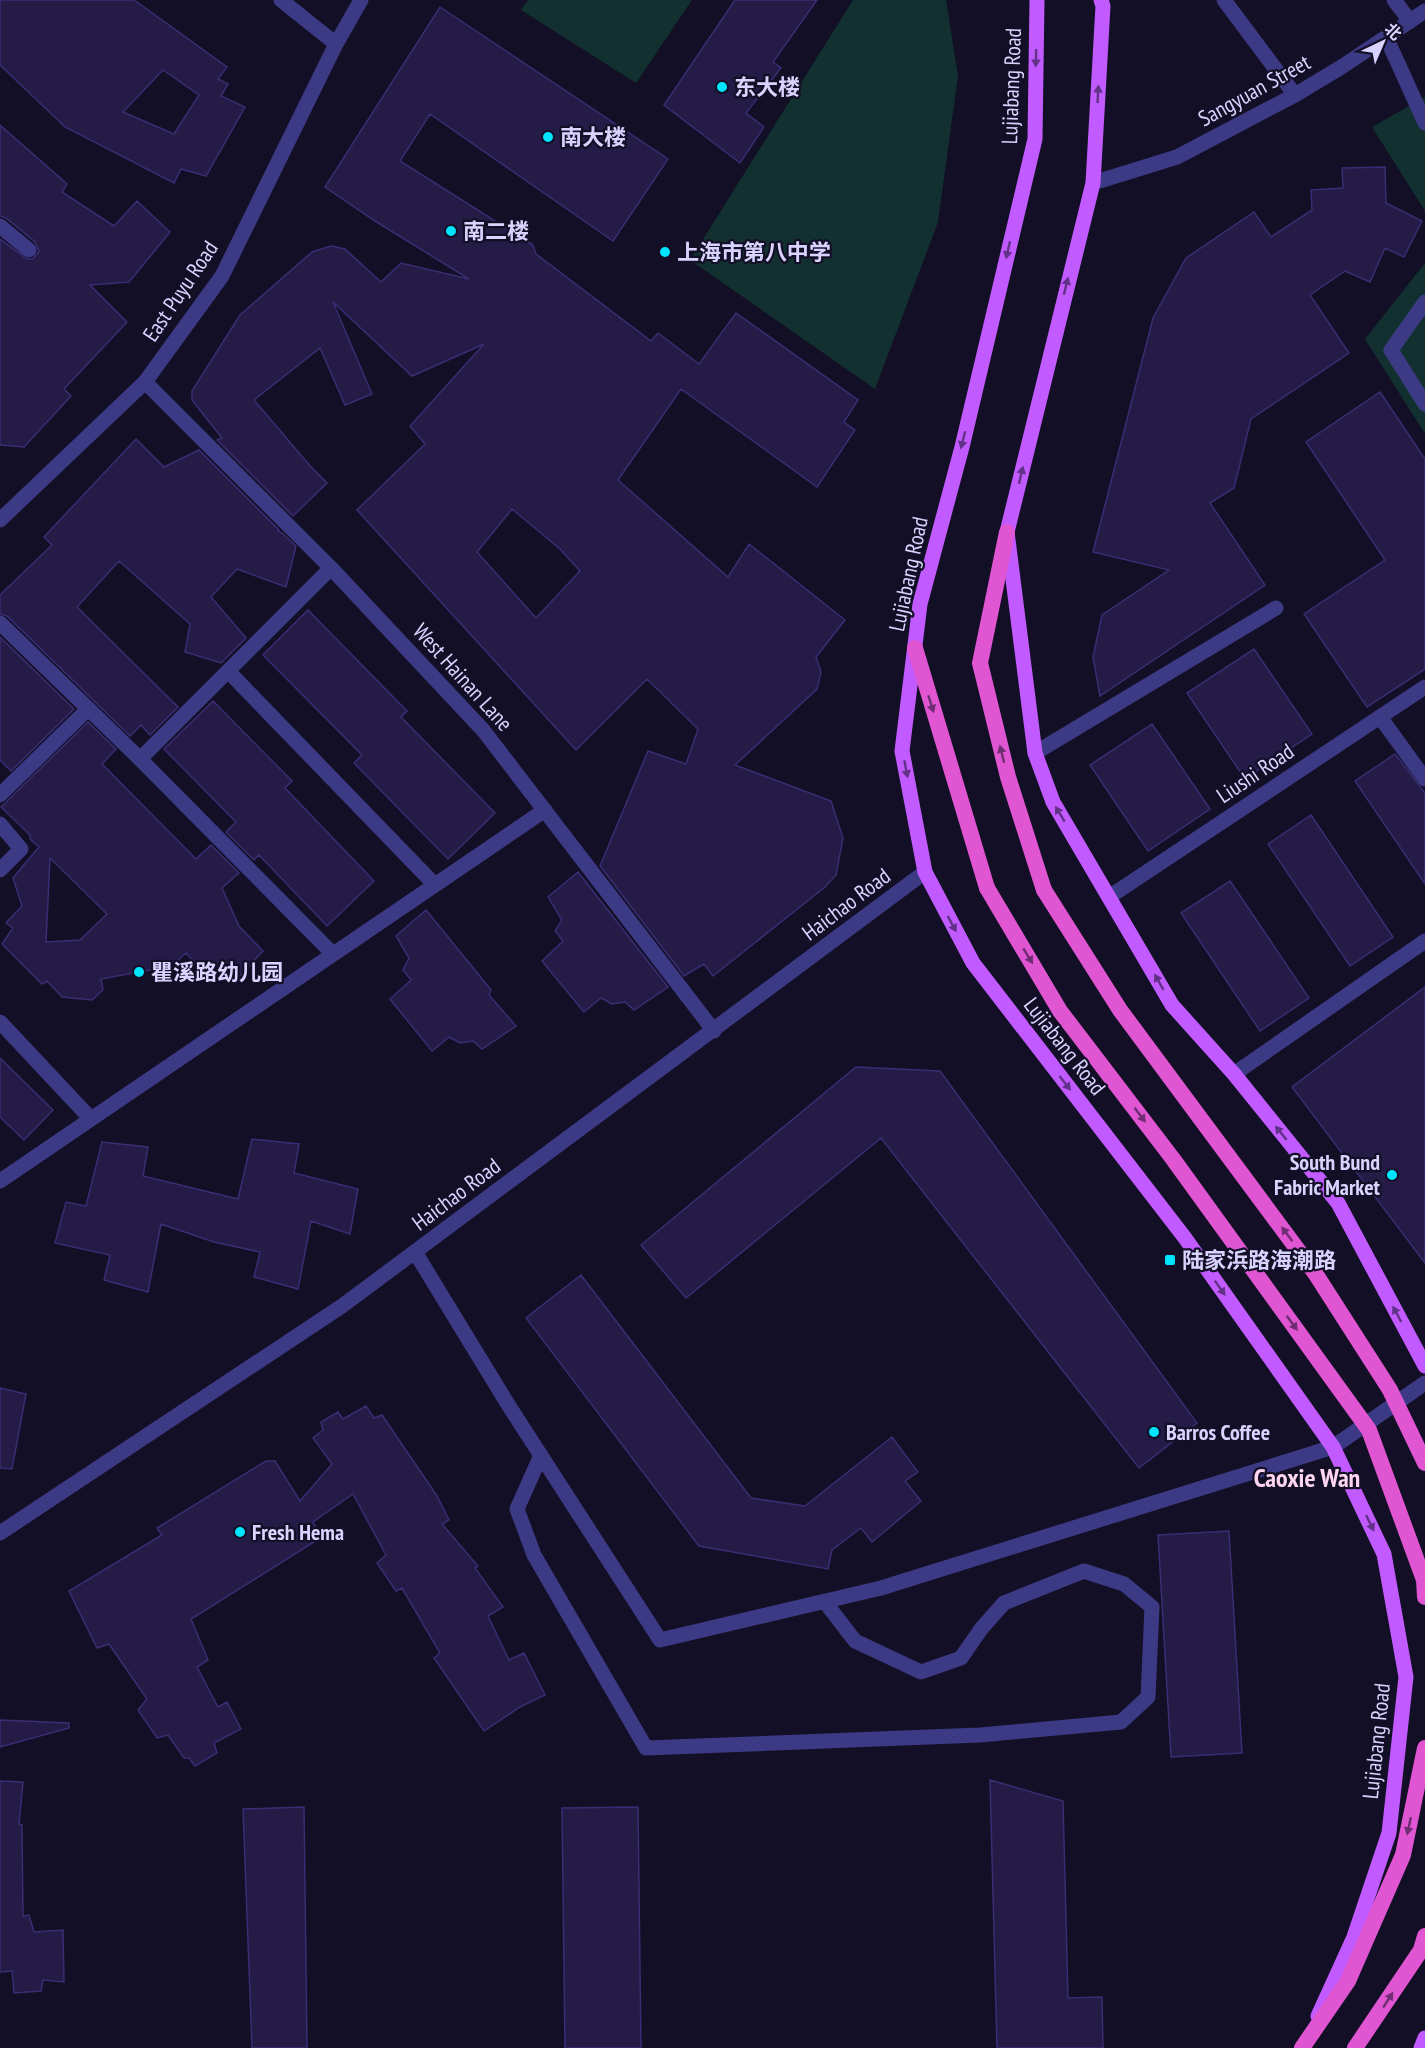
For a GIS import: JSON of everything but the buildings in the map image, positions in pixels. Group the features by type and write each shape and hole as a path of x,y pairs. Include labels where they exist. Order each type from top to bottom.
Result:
{"highway":[{"path":"1007,532 980,663 1008,777 1044,890 1120,1010 1316,1273 1390,1390 1425,1463"},
{"path":"915,648 987,888 1060,1011 1173,1159 1369,1430 1424,1581 1425,1597"},
{"path":"1304,2048 1348,1981 1403,1855 1425,1748"},
{"path":"1355,2048 1421,1950 1425,1936"}],"main road":[{"name":"Lujiabang Road","path":"1037,0 1035,139 962,447 920,604 902,751 925,872 973,963 1185,1238 1333,1447 1384,1554 1406,1677 1389,1833 1354,1937 1304,2048"},
{"path":"1106,2 1093,183 1007,532 1035,753 1053,802 1172,1005 1234,1074 1338,1203 1425,1366"},
{"path":"1421,2048 1425,2038"}],"street":[{"path":"281,0 336,44"},
{"name":"East Puyu Road","path":"0,520 145,382 222,276 336,44 361,0"},
{"path":"1224,0 1295,95"},
{"path":"1394,0 1410,21"},
{"name":"Sangyuan Street","path":"1093,183 1177,157 1295,95 1425,11"},
{"path":"1386,37 1425,123"},
{"path":"0,226 29,250"},
{"path":"1425,302 1391,350 1425,404"},
{"name":"West Hainan Lane","path":"145,382 331,568 483,730 714,1031"},
{"path":"140,759 331,568"},
{"path":"1035,753 1276,608"},
{"path":"0,622 140,759 333,954"},
{"path":"228,671 435,885"},
{"name":"Liushi Road","path":"1109,897 1425,687"},
{"path":"0,795 88,709"},
{"path":"1380,717 1425,779"},
{"path":"1,1179 545,810"},
{"path":"0,824 21,849 0,870"},
{"name":"Haichao Road","path":"0,1533 342,1306 925,872"},
{"path":"1234,1074 1425,941"},
{"path":"0,1022 91,1119"},
{"path":"415,1252 541,1455 660,1640 881,1588 1333,1447 1425,1383"},
{"path":"541,1455 517,1509 534,1555 646,1748 980,1735 1121,1722 1148,1697 1152,1607 1124,1584 1084,1571 1004,1603 981,1629 961,1658 921,1672 855,1641 825,1602"}],"green space":[{"path":"528,0 692,0 636,83 521,10"},
{"path":"853,0 946,0 958,76 938,222 875,389 690,260"},
{"path":"1425,97 1425,211 1372,127"},
{"path":"1425,263 1425,434 1365,339"}],"place":[{"name":"东大楼","path":"722,87"},
{"name":"南大楼","path":"548,137"},
{"name":"南二楼","path":"451,231"},
{"name":"上海市第八中学","path":"665,252"},
{"name":"瞿溪路幼儿园","path":"139,972"},
{"name":"South Bund Fabric Market","path":"1392,1175"},
{"name":"陆家浜路海潮路","path":"1170,1260"},
{"name":"Barros Coffee","path":"1154,1432"},
{"name":"Fresh Hema","path":"240,1532"}],"district":[{"name":"Caoxie Wan","path":"1307,1478"}]}
